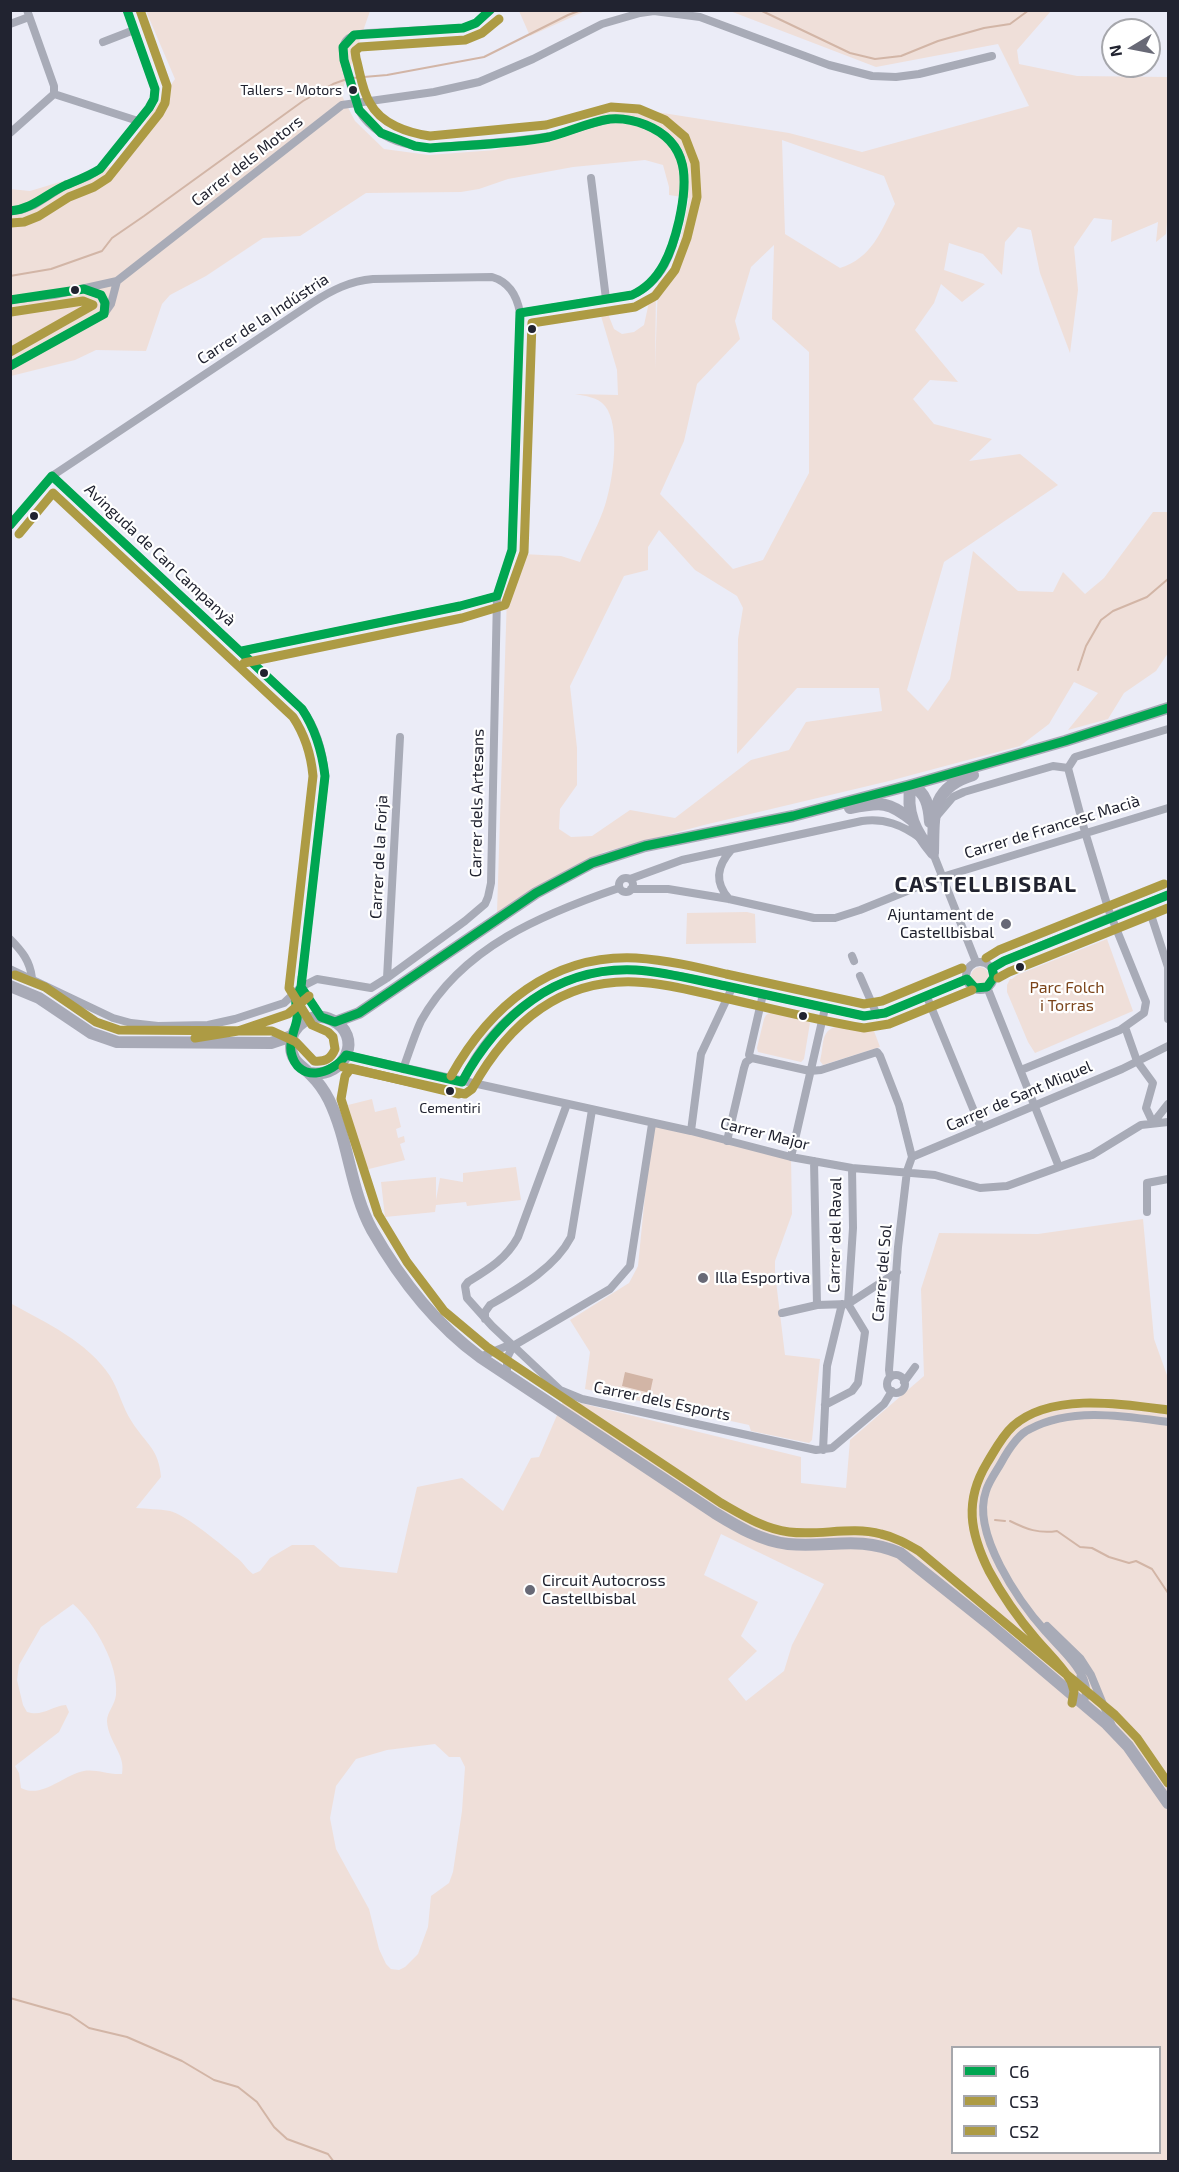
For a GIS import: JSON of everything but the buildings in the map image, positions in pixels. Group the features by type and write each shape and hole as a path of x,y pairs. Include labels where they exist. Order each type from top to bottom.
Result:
{"street":[{"path":"10,211 34,205 64,186 100,168 149,108 155,89 127,10"},
{"path":"490,10 476,23 463,28 354,35 343,47 344,60 359,110 367,121 381,133 422,147 548,137 611,119 636,121 661,131 674,143 683,165 685,194 670,255 664,267 646,289 632,295 519,312"},
{"name":"Carrer dels Motors","path":"117,281 342,105 435,92 479,82 533,59 602,24 640,13 654,11 684,14 712,21 862,75 884,77 920,74 992,56"},
{"path":"10,24 29,13 54,86 54,94 10,134"},
{"path":"103,42 134,30"},
{"path":"54,94 138,121"},
{"path":"591,178 606,299"},
{"name":"Carrer de la Indústria","path":"10,526 52,476 341,286 360,280 373,279 492,277 504,282 513,292 519,312 513,550 497,596"},
{"path":"10,300 54,295 117,281 111,304 104,314 10,366"},
{"path":"84,289 101,295 105,303 104,314"},
{"name":"Avinguda de Can Campanyà","path":"52,476 303,709 315,731 325,776 302,987 296,998 298,1016 294,1032"},
{"path":"242,651 460,606 497,596"},
{"name":"Carrer dels Artesans","path":"302,987 317,980 371,988 465,921 485,904 489,897 497,596"},
{"path":"335,1022 360,1013 536,893 592,863 645,846 793,816 911,785 1168,708"},
{"path":"1021,1070 1125,1027 1144,1013 1146,1002 1111,916 1084,832 1068,768 1075,757 1168,729"},
{"name":"Carrer de la Forja","path":"387,978 400,737"},
{"path":"933,853 934,818 936,807 944,791 961,778 1011,763 1023,753"},
{"path":"934,818 953,797 974,788 1053,766 1068,768"},
{"path":"911,785 908,807 921,839 933,853"},
{"path":"911,785 919,789 926,800 933,853 976,962"},
{"path":"793,816 884,804 897,808 913,821"},
{"name":"Carrer de Francesc Macià","path":"619,888 626,892 668,889 729,899 814,918 835,918 942,877 1168,808"},
{"path":"403,1069 426,1014 438,995 472,959 515,931 596,895 619,888 618,883 621,879 630,879 682,860 782,837 877,819 895,823 921,839"},
{"path":"729,899 720,886 719,871 731,850"},
{"path":"630,879 633,883 632,890"},
{"path":"992,968 1111,916 1168,895"},
{"path":"1152,918 1168,967 1168,1019"},
{"path":"10,939 22,950 29,963 32,978"},
{"path":"976,962 985,963 992,968"},
{"path":"976,962 967,971 967,979 975,988 987,987 993,981 992,968"},
{"path":"10,969 113,1018 131,1023 172,1027 208,1025 235,1020 284,1003 302,987 321,1017"},
{"path":"462,1082 471,1063 503,1022 538,995 559,984 601,972 622,970 672,975 864,1016 877,1015 927,997 967,979"},
{"path":"860,976 877,1015"},
{"path":"10,986 39,998 92,1033 117,1042 271,1042 294,1032 308,1019 321,1017 335,1022 347,1038"},
{"path":"987,987 1059,1167"},
{"path":"691,1131 702,1054 732,988"},
{"path":"752,1058 749,1055 763,994"},
{"path":"927,997 981,1128"},
{"path":"791,1156 825,1008"},
{"path":"329,1100 330,1080 334,1070 346,1055 347,1038 360,1013"},
{"path":"1125,1027 1137,1061 1153,1083 1146,1108 1153,1123 1168,1104"},
{"path":"294,1032 290,1045 292,1055 297,1063 310,1073 329,1100 363,1208 373,1230 420,1302 449,1333 502,1372 745,1531 789,1544 862,1542 900,1553 1084,1704 1128,1746 1168,1803"},
{"path":"271,1042 292,1055"},
{"name":"Carrer de Sant Miquel","path":"912,1157 1035,1106 1168,1046"},
{"path":"727,1141 744,1068 746,1062 752,1058 810,1071 821,1070 877,1052 899,1105 912,1157"},
{"name":"Carrer Major","path":"346,1055 691,1131 814,1161 852,1168 935,1175 980,1188 1007,1186 1092,1155 1141,1125 1168,1122"},
{"path":"310,1073 323,1074 334,1070"},
{"name":"Carrer dels Esports","path":"567,1104 515,1243 502,1260 465,1286 467,1298 485,1319 560,1390 574,1397 809,1449 823,1450"},
{"path":"485,1319 485,1312 490,1305 539,1273 571,1237 592,1110"},
{"path":"480,1357 513,1346 609,1289 630,1266 652,1124"},
{"name":"Carrer del Sol","path":"890,1377 907,1172 912,1157"},
{"path":"814,1161 817,1305"},
{"name":"Carrer del Raval","path":"823,1450 827,1366 845,1304 853,1228 852,1168"},
{"path":"1147,1212 1147,1183 1168,1179"},
{"path":"782,1313 817,1305 845,1304 897,1272"},
{"path":"825,1405 852,1391 858,1383 865,1332 845,1304"},
{"path":"502,1372 513,1346"},
{"path":"496,1351 502,1372"},
{"path":"892,1391 901,1391 904,1382 915,1367"},
{"path":"892,1391 887,1385 890,1377 900,1376 904,1382"},
{"path":"823,1450 832,1448 862,1423 884,1404 892,1391"},
{"path":"1084,1704 1086,1691 1081,1674 1026,1606 994,1556 985,1530 983,1504 986,1491 1006,1454 1028,1429 1056,1418 1089,1415 1168,1422"},
{"path":"1037,1619 1080,1658 1114,1732"},
{"path":"1065,1688 1079,1685 1081,1674"},
{"path":"1084,1704 1093,1699 1097,1691"}],"green space":[{"path":"146,11 370,11 341,94 355,121 384,149 429,155 495,150 625,107 789,133 862,152 1029,106 998,44 876,67 730,11 1051,11 1017,50 1019,64 1077,76 1168,77 1166,234 1156,242 1158,222 1111,242 1112,220 1094,218 1074,247 1078,290 1070,353 1040,273 1031,230 1018,227 1005,242 1002,275 983,254 949,243 944,270 985,284 962,302 941,284 934,303 915,330 958,382 930,380 913,399 934,424 992,439 969,461 1020,454 1058,485 944,562 907,690 928,711 950,679 973,551 1018,591 1053,592 1063,572 1085,594 1104,578 1153,512 1168,512 1168,653 1156,671 1124,693 1108,719 1068,730 1098,693 1074,682 1049,724 1020,746 604,852 497,913 507,595 523,554 561,556 580,562 603,510 613,467 614,439 610,415 599,401 575,394 618,395 617,370 601,316 573,314 606,309 614,329 622,334 634,332 644,325 651,293 656,287 655,369 658,283 670,270 679,248 689,198 669,195 663,165 645,160 573,167 508,179 479,189 461,192 366,193 300,236 263,238 206,276 170,295 162,304 146,351 96,350 75,360 11,376 10,189 30,191 116,165 175,79","holes":["782,140 884,176 895,204 880,233 860,258 840,268 785,234","774,245 772,319 809,352 809,473 763,560 733,569 660,494 684,441 697,384 740,339 735,321 751,267","659,530 695,570 737,596 743,608 738,639 737,754 797,688 879,688 882,711 806,722 789,750 751,760 675,818 630,810 592,836 571,837 559,829 560,809 577,785 577,748 570,686 624,576 648,570 648,547"]},
{"path":"519,11 585,11 530,36"},
{"path":"747,912 755,914 756,943 686,944 687,913"},
{"name":"Parc Folch i Torras","path":"1107,939 1133,1011 1035,1053 1007,992 1010,979"},
{"path":"980,967 986,970 989,976 986,982 980,985 974,982 971,976 974,970"},
{"path":"771,1012 806,1019 810,1023 804,1059 801,1062 758,1052 764,1019"},
{"path":"842,1025 864,1027 874,1031 880,1047 823,1065 820,1061 824,1037 830,1030"},
{"path":"372,1099 375,1112 396,1107 401,1127 396,1129 398,1138 404,1136 405,1142 400,1144 405,1160 365,1170 348,1105"},
{"name":"Illa Esportiva","path":"652,1124 791,1157 792,1214 775,1261 775,1273 785,1355 820,1359 812,1440 809,1443 751,1431 749,1425 585,1389 590,1352 570,1320 629,1283 638,1266"},
{"path":"516,1167 521,1200 467,1206 466,1202 436,1205 435,1212 385,1217 381,1182 436,1177 436,1200 440,1178 463,1182 463,1173"},
{"path":"1143,1219 1154,1339 1168,1378 1168,2161 11,2161 10,1303 51,1325 78,1343 101,1364 110,1376 137,1430 155,1453 160,1468 161,1477 136,1508 177,1513 204,1531 253,1574 260,1571 270,1558 292,1545 314,1545 340,1567 397,1573 417,1487 462,1478 503,1511 531,1458 539,1457 564,1399 801,1457 801,1483 846,1488 850,1440 924,1376 921,1289 939,1233 1038,1234","holes":["721,1534 824,1584 792,1645 784,1671 746,1701 728,1679 757,1651 741,1636 758,1602 704,1575","73,1604 97,1633 114,1671 116,1695 107,1721 123,1767 122,1774 84,1771 45,1789 29,1791 21,1788 19,1773 15,1766 59,1732 69,1712 66,1705 38,1713 27,1712 17,1680 19,1665 41,1627","435,1744 449,1757 460,1757 465,1767 462,1811 453,1872 449,1883 431,1896 428,1927 418,1954 405,1967 399,1970 391,1969 379,1949 369,1909 336,1849 330,1818 336,1786 356,1759 387,1750"]}],"shaded area":[{"path":"625,1372 653,1379 650,1393 622,1386"}],"waterway":[{"path":"352,78 387,75 484,57 581,10"},
{"path":"760,10 850,53 875,59 901,56 938,41 984,28 1010,24 1029,10"},
{"path":"10,276 51,269 102,251 112,238 303,101 347,79"},
{"path":"1078,670 1086,646 1101,620 1113,611 1147,597 1168,579"},
{"path":"995,1520 1005,1521"},
{"path":"1010,1521 1033,1530 1057,1531 1080,1547 1092,1548 1109,1557 1129,1563 1136,1561 1152,1569 1168,1593"},
{"path":"10,1998 70,2015 89,2028 127,2037 182,2061 214,2080 238,2087 257,2102 274,2127 287,2139 328,2154 334,2162"}],"transit line":[{"name":"C6","path":"10,211 33,204 100,169 149,108 154,99 155,89 127,10"},
{"name":"CS3","path":"11,223 24,222 39,216 69,197 94,187 108,178 159,114 165,103 167,86 140,10"},
{"name":"C6","path":"242,651 460,606 497,596 512,550 520,313 632,295 651,282 669,254 682,206 684,192 682,165 671,142 646,125 629,120 610,119 549,137 505,143 430,148 415,146 381,133 359,110 344,60 343,47 354,35 463,28 476,23 490,10"},
{"name":"CS3","path":"244,663 462,618 505,605 524,552 532,323 635,307 655,296 675,270 687,238 697,197 695,163 685,137 665,120 639,109 611,107 546,125 430,136 413,133 388,122 381,117 367,98 355,51 360,47 465,40 482,33 499,19"},
{"name":"C6","path":"10,300 84,289 101,295 105,303 104,314 10,366"},
{"name":"CS3","path":"10,352 93,305 83,301 11,312"},
{"name":"C6","path":"10,525 52,476 302,709 307,717 318,741 325,776 301,987 296,1000 297,1019 291,1044 295,1062 301,1069 308,1072 324,1071 340,1062 346,1055 462,1082 493,1036 532,1000 555,986 607,971 658,972 864,1016 885,1013 967,979 975,988 987,987 994,977 992,968 1004,961 1168,895"},
{"name":"CS3","path":"15,975 45,987 96,1022 119,1030 272,1031 296,1042 314,1061 327,1059 335,1049 333,1037 328,1032 312,1025 289,988 313,776 307,745 293,717 53,493 19,534"},
{"name":"C6","path":"302,977 301,987 321,1017 335,1022 359,1013 536,893 592,863 645,846 793,816 911,785 1065,741 1168,708"},
{"name":"CS2","path":"986,958 999,950 1164,884"},
{"name":"CS3","path":"998,978 1168,908"},
{"name":"CS2","path":"451,1076 485,1027 505,1007 527,989 551,975 577,965 606,959 659,960 864,1004 882,1001 962,968"},
{"name":"CS3","path":"343,1067 465,1094 472,1089 501,1045 538,1011 559,998 607,983 635,982 665,985 864,1028 889,1024 972,990"},
{"name":"CS3","path":"195,1038 238,1031 288,1014 309,996"},
{"name":"CS2","path":"459,1094 351,1068 345,1076 341,1099 378,1214 407,1262 444,1311 487,1347 745,1517 762,1525 789,1532 858,1531 881,1534 919,1551 1115,1715 1137,1738 1168,1783"},
{"name":"CS2","path":"1072,1703 1074,1691 1071,1681 1017,1615 989,1571 974,1530 972,1517 975,1491 987,1463 1002,1439 1013,1426 1029,1415 1047,1408 1088,1403 1109,1403 1168,1410"}],"place":[{"name":"Tallers - Motors","path":"353,90"},
{"name":"Ajuntament de Castellbisbal","path":"1006,924"},
{"name":"Cementiri","path":"450,1091"},
{"name":"Illa Esportiva","path":"703,1278"},
{"name":"Circuit Autocross Castellbisbal","path":"530,1590"}],"district":[{"name":"CASTELLBISBAL","path":"986,885"}]}
